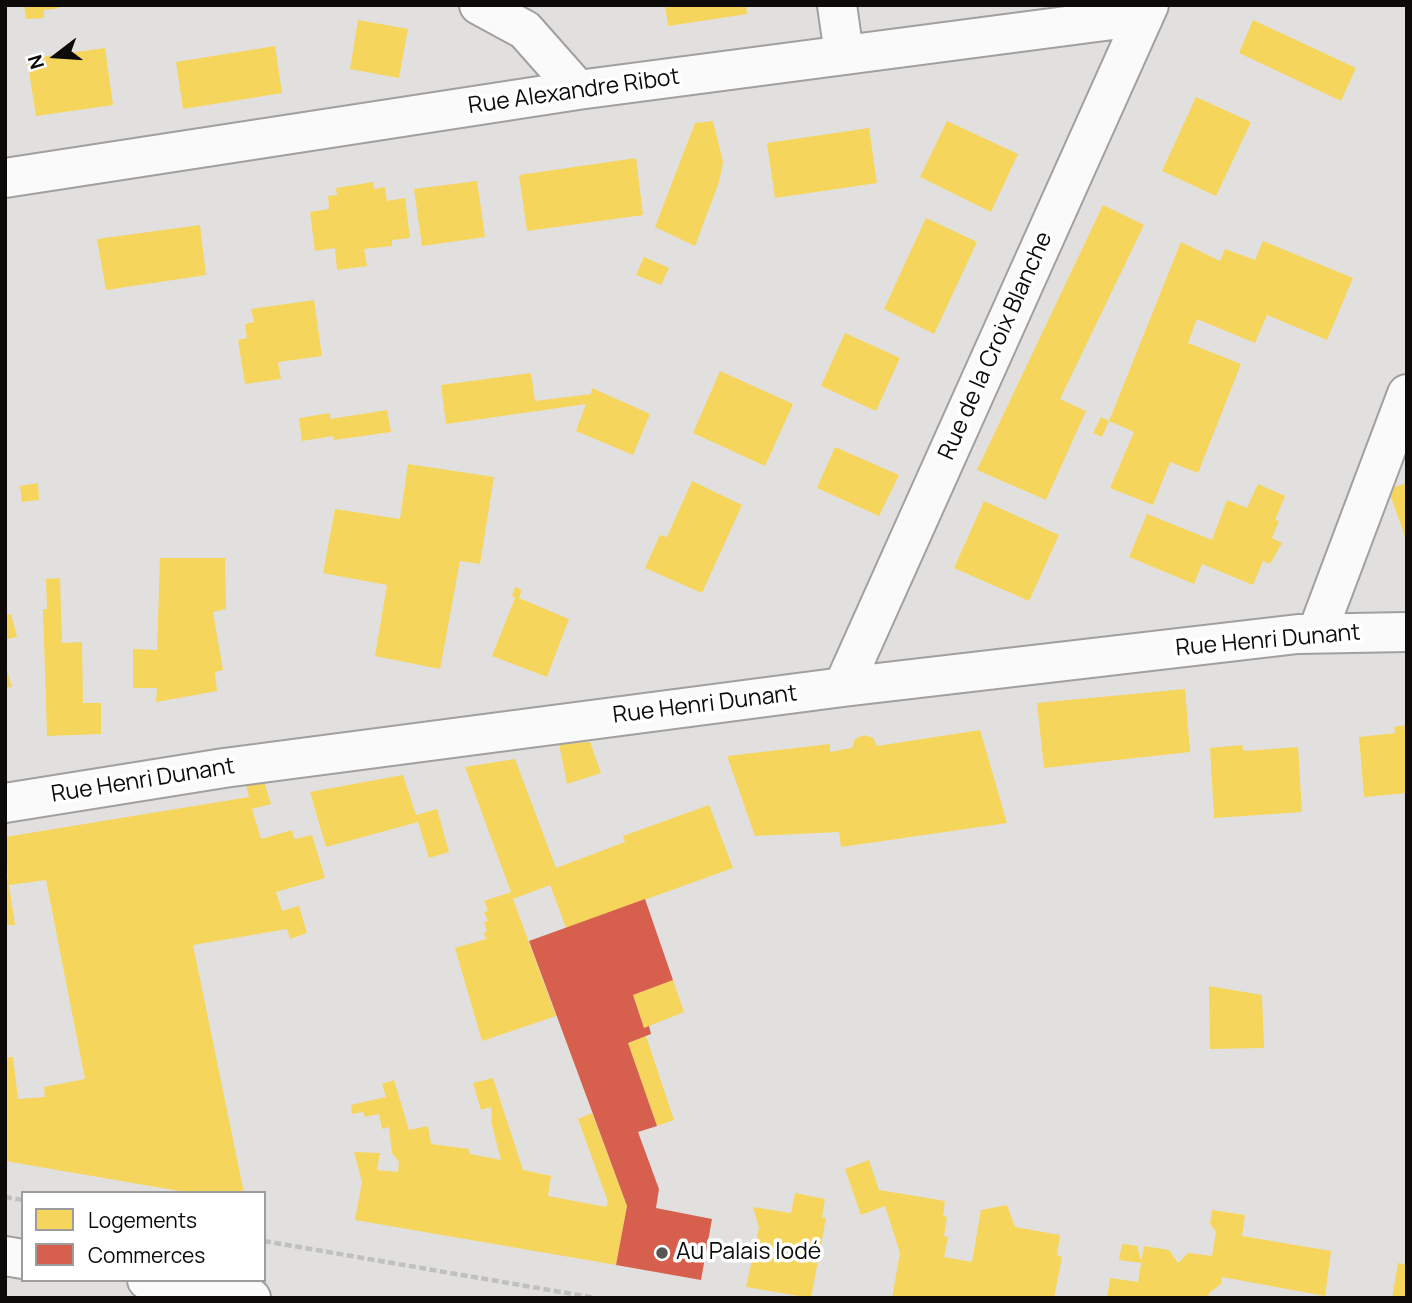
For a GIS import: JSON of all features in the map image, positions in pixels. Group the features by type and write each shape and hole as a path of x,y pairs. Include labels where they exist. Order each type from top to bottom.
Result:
{"street":[{"path":"479,5 525,30 578,90"},
{"path":"836,5 844,54"},
{"name":"Rue Alexandre Ribot","path":"5,178 578,90 1146,11"},
{"name":"Rue de la Croix Blanche","path":"843,687 1146,11"},
{"path":"1317,633 1407,394"},
{"name":"Rue Henri Dunant","path":"5,803 224,768 843,687 1317,633 1407,632"},
{"path":"154,1282 190,1293 251,1298"}],"path":[{"path":"266,1241 596,1298"}],"building: Logements":[{"path":"24,5 60,5 60,8 44,10 44,18 26,19"},
{"path":"665,5 746,5 747,14 668,26"},
{"path":"358,20 408,29 399,78 350,69"},
{"path":"1253,20 1356,68 1341,101 1239,53"},
{"path":"275,46 282,93 183,109 176,62"},
{"path":"105,48 113,105 36,116 27,59"},
{"path":"1196,97 1251,122 1216,196 1162,171"},
{"path":"713,121 723,162 719,182 695,246 655,227 695,123"},
{"path":"947,121 1018,154 991,212 920,177"},
{"path":"869,128 877,183 775,198 767,143"},
{"path":"636,158 643,215 527,231 519,175"},
{"path":"477,181 485,237 422,246 414,189"},
{"path":"373,182 374,189 385,187 387,201 405,198 410,238 392,240 392,246 364,249 367,266 337,270 335,248 315,251 310,212 329,209 328,196 337,195 336,188"},
{"path":"1103,205 1144,225 1060,399 1086,411 1046,500 977,470"},
{"path":"926,218 977,242 934,334 884,309"},
{"path":"200,225 206,275 106,290 97,239"},
{"path":"1263,241 1353,278 1327,340 1267,315 1255,343 1197,319 1188,343 1241,364 1198,473 1170,462 1153,505 1110,488 1134,432 1109,421 1181,242 1220,261 1225,249 1255,260"},
{"path":"644,257 669,268 661,285 636,275"},
{"path":"314,300 322,356 278,362 281,379 245,384 238,340 247,338 245,324 254,322 251,309"},
{"path":"845,333 900,358 876,411 821,386"},
{"path":"720,371 793,404 765,466 693,433"},
{"path":"531,373 535,401 591,394 592,388 650,414 633,455 576,431 586,404 446,424 441,385"},
{"path":"387,410 391,432 334,440 333,436 302,441 299,418 330,413 330,419"},
{"path":"1101,417 1109,421 1102,437 1093,433"},
{"path":"835,447 899,475 879,516 817,488"},
{"path":"408,464 494,477 480,564 460,561 440,669 375,656 387,585 323,573 335,509 400,519"},
{"path":"692,481 742,505 702,593 645,568 660,535 667,537"},
{"path":"38,483 39,500 22,502 20,486"},
{"path":"1407,483 1407,539 1406,539 1388,489"},
{"path":"1258,484 1285,496 1275,520 1279,521 1272,538 1282,543 1270,564 1263,561 1253,585 1202,564 1194,584 1129,557 1147,514 1212,540 1227,500 1247,508"},
{"path":"984,501 1059,535 1029,601 954,568"},
{"path":"160,558 225,558 226,609 213,612 223,670 215,672 217,691 156,702 157,688 133,688 133,649 157,650"},
{"path":"60,578 62,643 82,642 83,703 101,703 101,734 47,736 43,609 47,609 46,579"},
{"path":"515,587 522,590 519,598 569,619 547,677 492,656 515,598 512,596"},
{"path":"11,614 17,637 5,639 5,615"},
{"path":"5,663 12,687 5,688"},
{"path":"1185,689 1190,752 1044,768 1037,703"},
{"path":"1407,725 1407,793 1364,797 1359,737 1395,733 1394,727"},
{"path":"980,730 1007,823 841,847 839,832 755,836 727,756 830,744 830,752 852,748 855,739 864,735 873,738 877,746"},
{"path":"590,742 601,773 567,784 559,744"},
{"path":"1242,745 1244,751 1298,747 1302,812 1214,818 1210,748"},
{"path":"515,759 556,868 625,842 623,836 709,805 733,868 566,928 550,885 513,899 556,1016 482,1041 455,948 486,939 484,922 488,921 484,912 488,911 484,901 511,892 465,767"},
{"path":"403,775 416,815 437,809 449,852 429,858 418,822 326,847 310,792"},
{"path":"264,781 271,804 252,809 261,839 292,830 294,839 312,835 325,878 276,892 282,911 299,906 307,933 290,939 287,929 193,945 244,1191 179,1191 5,1161 5,1058 13,1057 18,1099 45,1097 44,1087 85,1079 46,880 9,885 15,925 5,925 5,878 8,878 5,837 249,797 246,785"},
{"path":"673,980 684,1012 644,1028 633,995"},
{"path":"1209,986 1262,995 1264,1048 1210,1049"},
{"path":"646,1036 674,1120 657,1126 628,1043"},
{"path":"493,1078 523,1170 551,1176 548,1196 606,1207 608,1202 578,1119 592,1113 627,1206 616,1265 355,1220 362,1182 354,1152 380,1153 377,1170 398,1172 399,1162 392,1153 389,1127 382,1129 379,1114 365,1117 363,1112 352,1114 351,1105 386,1097 382,1084 394,1080 409,1130 428,1126 431,1144 469,1149 470,1154 501,1160 492,1125 491,1107 481,1110 473,1083"},
{"path":"869,1160 879,1190 945,1201 943,1216 947,1217 944,1236 948,1237 944,1257 972,1262 981,1210 1007,1205 1015,1227 1060,1235 1057,1255 1062,1257 1054,1298 892,1298 900,1253 885,1206 861,1215 845,1169"},
{"path":"795,1193 825,1199 822,1217 826,1218 811,1298 746,1287 759,1228 753,1207 791,1213"},
{"path":"1212,1210 1245,1215 1242,1236 1331,1251 1325,1296 1222,1277 1221,1284 1209,1293 1208,1298 1107,1298 1110,1278 1138,1282 1144,1246 1169,1250 1178,1263 1188,1253 1212,1256 1216,1232 1210,1224"},
{"path":"1122,1244 1137,1246 1142,1263 1119,1260"},
{"path":"1398,1263 1407,1265 1407,1298 1392,1298"}],"building: Commerces":[{"path":"645,899 673,980 633,995 644,1028 649,1026 651,1034 628,1043 657,1126 638,1132 659,1189 656,1208 712,1219 701,1280 616,1265 627,1206 529,941"}],"place":[{"name":"Au Palais Iodé","path":"662,1253"}]}
